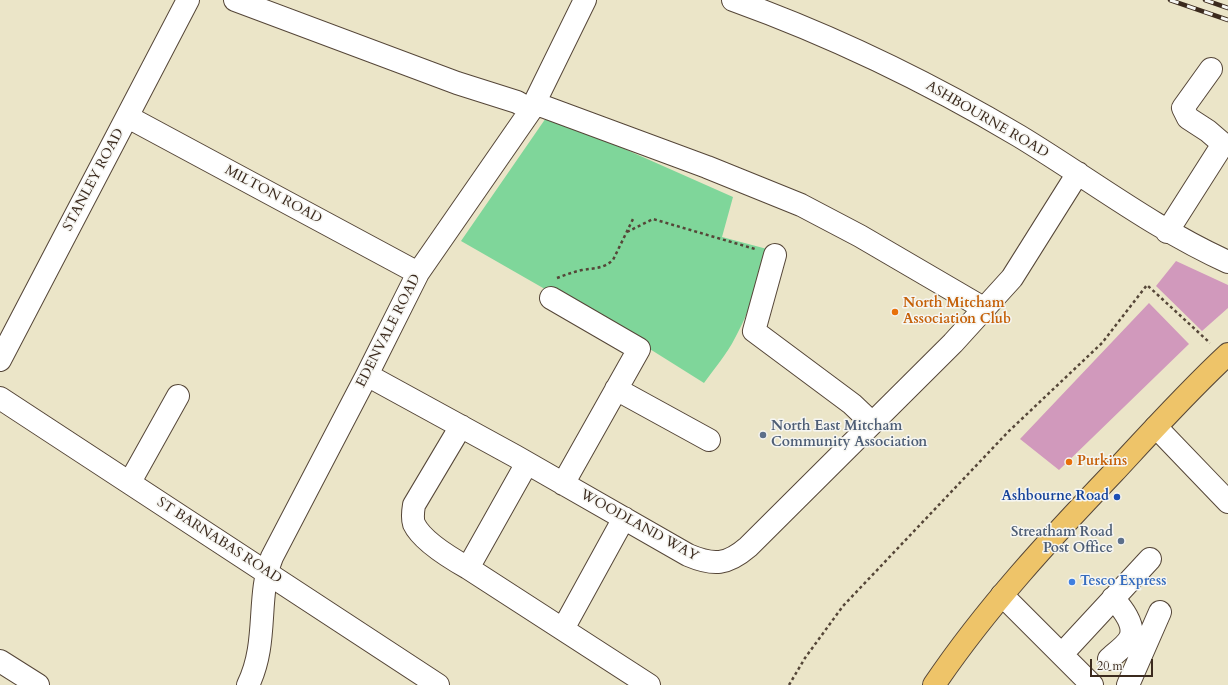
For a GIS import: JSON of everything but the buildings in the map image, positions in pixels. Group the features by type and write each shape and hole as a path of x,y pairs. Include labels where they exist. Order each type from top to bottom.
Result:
{"main road":[{"path":"934,685 1002,595 1075,513 1226,355"}],"street":[{"name":"STANLEY ROAD","path":"0,360 188,0"},
{"path":"235,0 457,83 532,106 707,167 802,205 848,229 985,309"},
{"name":"EDENVALE ROAD","path":"248,685 254,671 260,646 267,572 272,557 368,375 418,273 532,106 585,0"},
{"name":"ASHBOURNE ROAD","path":"733,0 843,44 906,74 1019,136 1167,232 1228,262"},
{"path":"1167,232 1225,145 1208,131 1188,118 1183,108 1211,69"},
{"name":"MILTON ROAD","path":"128,117 418,273"},
{"name":"WOODLAND WAY","path":"368,375 702,561 713,564 728,560 737,556 748,547 953,343 985,309 1012,278 1078,173"},
{"path":"775,255 754,331 852,404 872,423"},
{"path":"552,288 639,349 563,484"},
{"path":"616,389 709,440"},
{"path":"130,482 178,396"},
{"name":"ST BARNABAS ROAD","path":"0,398 438,685"},
{"path":"461,426 414,505 412,514 414,524 441,552 649,685"},
{"path":"1156,427 1228,502"},
{"path":"468,568 527,463"},
{"path":"563,629 624,518"},
{"path":"1062,654 1150,560"},
{"path":"1002,595 1092,685"},
{"path":"1109,659 1130,638 1128,617 1113,598"},
{"path":"1128,685 1160,612"},
{"path":"0,661 38,685"}],"path":[{"path":"552,288 583,270 603,268 613,260 633,220"},
{"path":"627,232 653,220 775,255"},
{"path":"789,685 805,658 843,606 1008,432 1102,343 1147,285 1226,355"}],"green space":[{"path":"548,115 733,197 722,237 767,249 759,282 740,329 728,350 704,383 653,351 461,241"}],"railway":[{"path":"1170,0 1228,20"},
{"path":"1205,0 1228,8"}],"place":[{"name":"North Mitcham Association Club","path":"895,312"},
{"name":"North East Mitcham Community Association","path":"763,435"},
{"name":"Purkins","path":"1069,462"},
{"name":"Ashbourne Road","path":"1117,497"},
{"name":"Streatham Road Post Office","path":"1121,541"},
{"name":"Tesco Express","path":"1072,582"}]}
